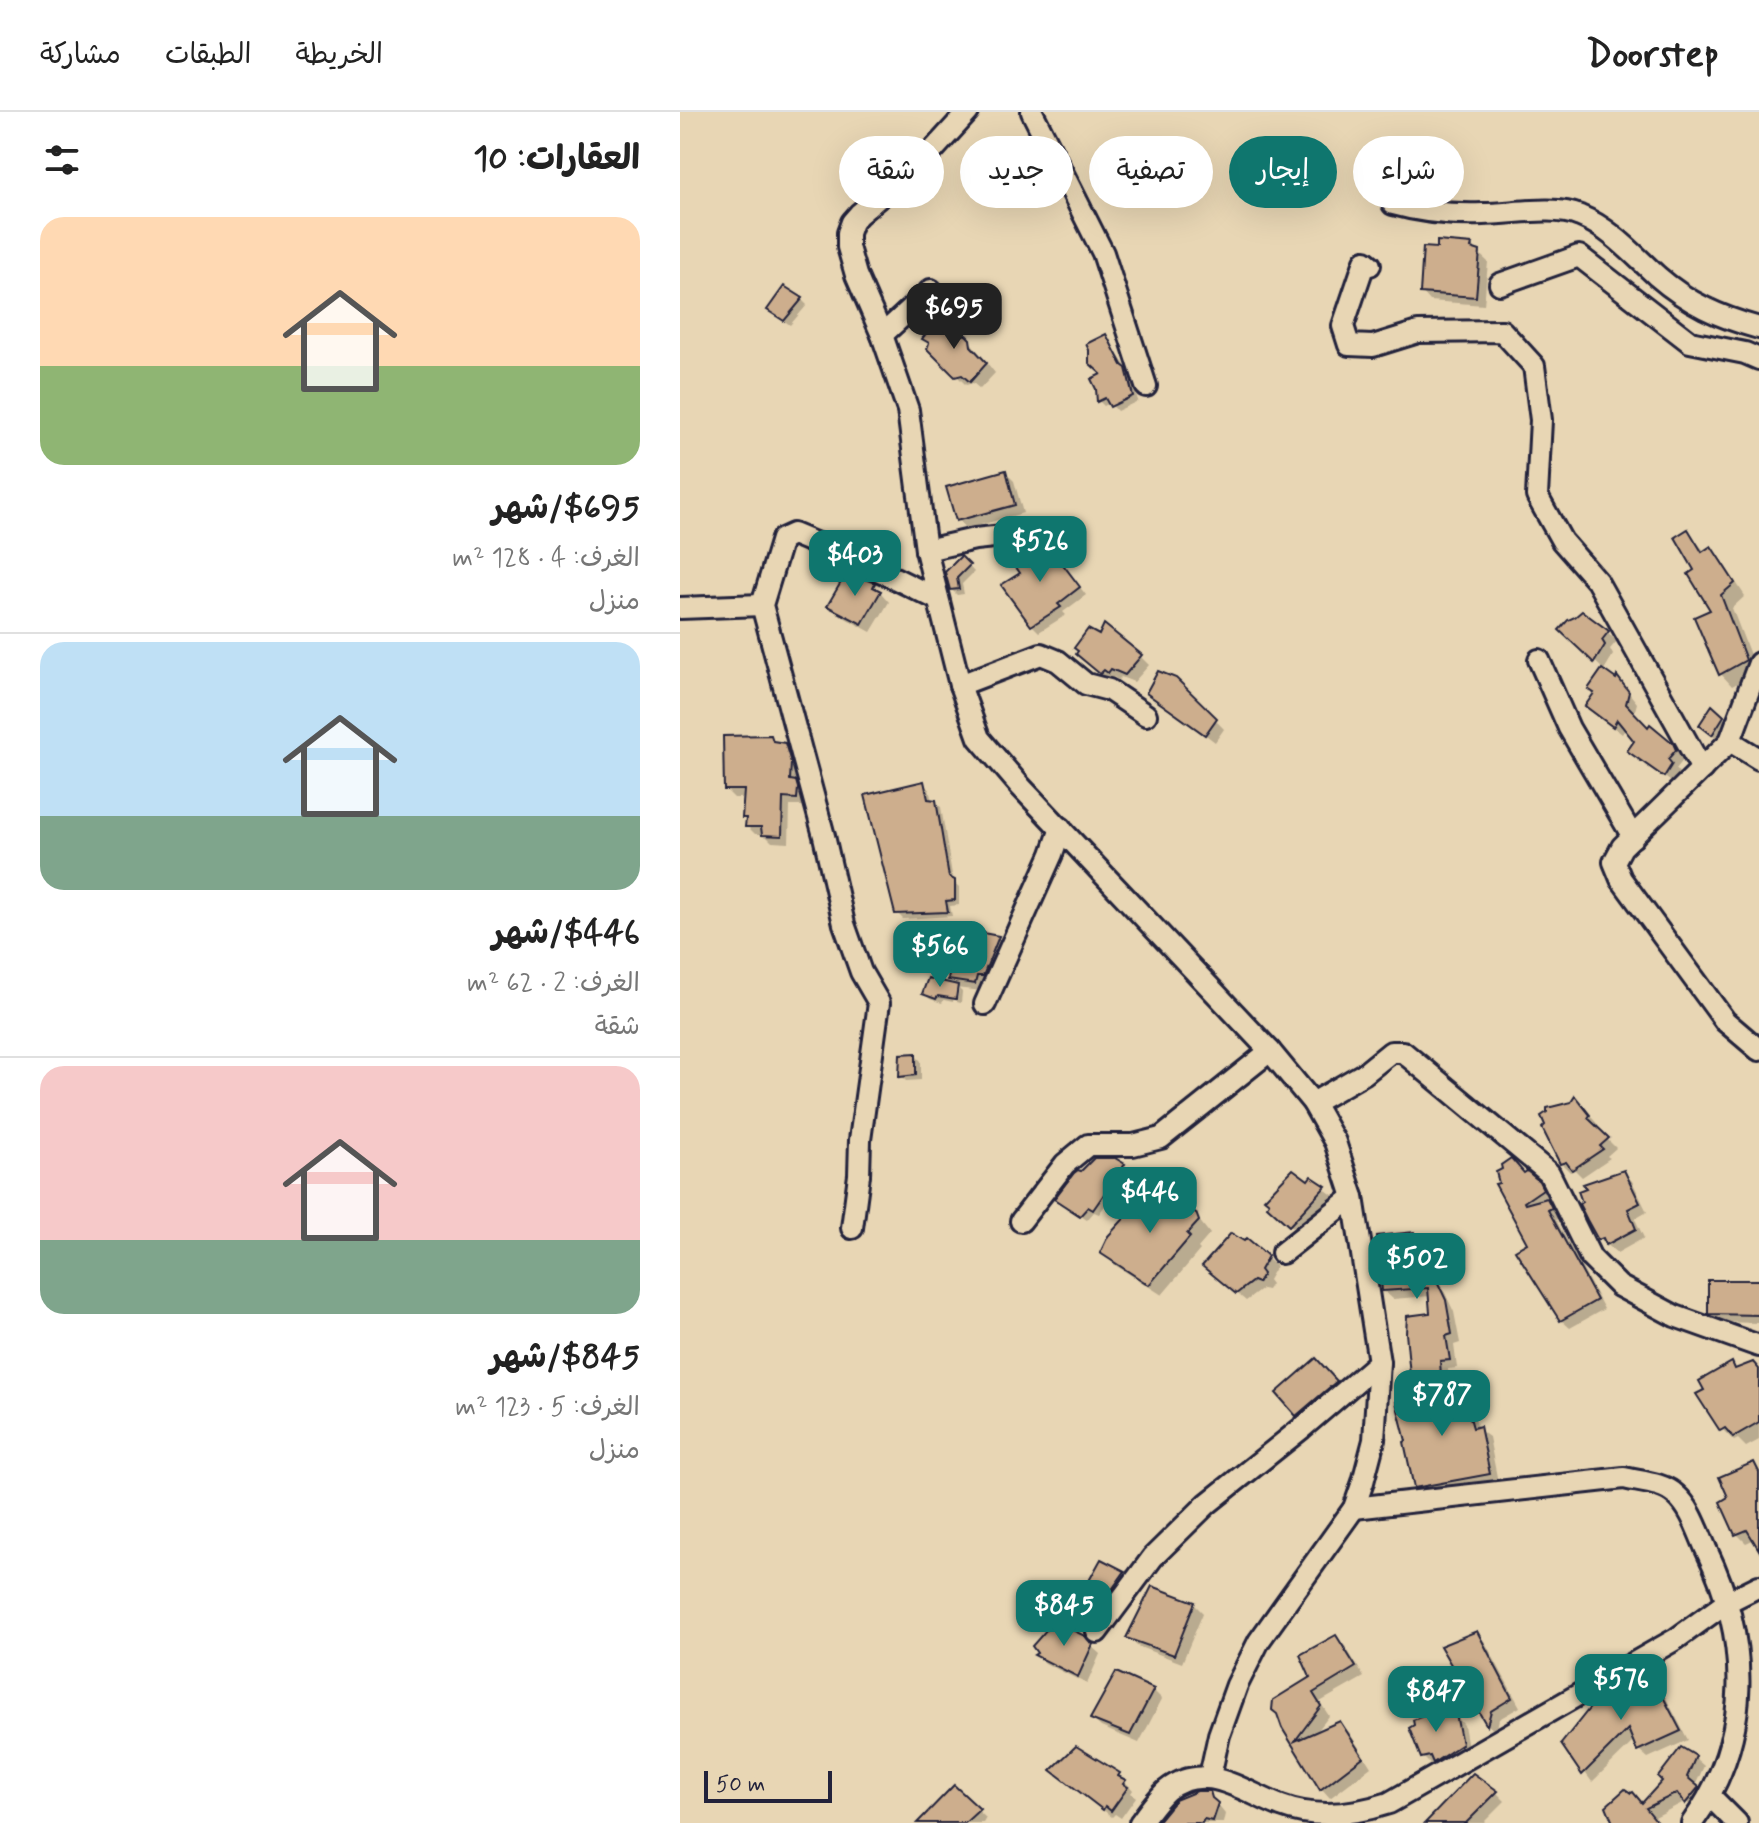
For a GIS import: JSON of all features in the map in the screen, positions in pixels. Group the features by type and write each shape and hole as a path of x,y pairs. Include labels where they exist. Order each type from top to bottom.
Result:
{"street":[{"path":"968,112 926,158 852,222 848,233 848,247 856,275 882,335 908,410 926,550 960,685 979,738 1270,1051 1313,1103 1335,1142 1353,1197 1379,1362 1374,1440 1354,1508 1259,1641 1228,1710 1210,1776"},
{"path":"1032,112 1103,253 1146,386"},
{"path":"1407,208 1481,214 1560,212 1580,216 1625,246 1688,300 1726,319 1759,328"},
{"path":"1500,284 1579,256 1690,342 1745,353 1759,359"},
{"path":"1370,265 1365,261 1343,326 1349,345 1373,346 1418,332 1502,331 1534,366 1541,420 1537,496 1562,541 1597,581 1702,769"},
{"path":"882,335 931,290"},
{"path":"852,1228 860,1140 879,1003 861,972 844,924 824,836 762,605 782,539 793,534 872,567 937,599"},
{"path":"926,550 975,539 1013,535 1068,538"},
{"path":"680,608 762,605"},
{"path":"960,685 1041,654 1058,661 1086,684 1109,690 1146,715"},
{"path":"1539,660 1569,728 1633,837"},
{"path":"1759,663 1730,741 1622,847 1614,862 1621,879 1725,1021 1759,1050"},
{"path":"1730,741 1759,759"},
{"path":"985,1004 1061,828"},
{"path":"1021,1221 1065,1164 1088,1145 1133,1145 1161,1138 1270,1051"},
{"path":"1313,1103 1365,1073 1391,1052 1403,1052 1549,1173 1591,1258 1619,1286 1675,1316 1759,1346"},
{"path":"1282,1253 1353,1197"},
{"path":"1097,1632 1153,1557 1207,1504 1379,1362"},
{"path":"1354,1508 1624,1478 1675,1493 1686,1507 1727,1602 1737,1640 1740,1696 1734,1733 1711,1797 1692,1823"},
{"path":"1140,1823 1165,1792 1185,1781 1210,1776 1284,1807 1320,1814 1387,1813 1676,1639 1727,1602 1759,1586"},
{"path":"1711,1797 1737,1823"}],"building":[{"path":"1437,241 1472,244 1471,248 1480,251 1476,297 1420,293 1423,247 1437,248"},
{"path":"784,286 803,298 784,321 767,310"},
{"path":"938,318 959,334 966,335 971,346 987,363 970,382 962,375 955,377 927,349 929,343 922,339"},
{"path":"1106,334 1126,368 1133,396 1110,407 1105,398 1097,402 1091,379 1101,374 1089,363 1086,344"},
{"path":"1006,470 1015,505 956,521 946,487"},
{"path":"1688,529 1702,552 1711,546 1735,583 1721,595 1746,660 1719,675 1694,617 1710,610 1688,574 1694,570 1675,537"},
{"path":"1021,548 1052,550 1080,587 1058,604 1061,607 1031,626 1001,585 1020,573 1013,563 1025,555"},
{"path":"961,556 970,565 957,578 959,589 950,590 945,572"},
{"path":"847,572 875,583 873,587 881,591 862,624 827,606"},
{"path":"1582,611 1609,631 1602,640 1605,645 1594,663 1559,630"},
{"path":"1104,624 1142,655 1125,675 1111,669 1108,673 1104,670 1100,674 1076,654 1078,651 1074,648 1088,629 1099,635"},
{"path":"1602,669 1616,679 1617,676 1629,692 1626,704 1648,727 1650,724 1673,743 1676,750 1668,759 1672,764 1664,777 1627,751 1634,741 1617,720 1613,727 1585,706 1594,693 1588,689"},
{"path":"1158,671 1176,678 1217,718 1205,735 1146,693"},
{"path":"1712,705 1724,716 1712,735 1699,725"},
{"path":"771,735 773,741 785,743 791,763 790,780 796,781 798,788 797,799 783,798 782,836 762,835 761,827 745,827 746,818 742,818 744,790 724,790 723,736"},
{"path":"924,781 928,799 936,800 949,877 955,880 955,900 946,901 948,912 895,914 865,795"},
{"path":"983,933 999,936 983,976 977,976 975,984 948,980 956,936 981,942"},
{"path":"928,978 958,985 956,999 938,996 936,999 922,994"},
{"path":"916,1053 916,1075 899,1077 900,1054"},
{"path":"1575,1096 1590,1115 1588,1118 1609,1138 1600,1146 1603,1149 1572,1170 1566,1162 1560,1164 1542,1128 1545,1125 1541,1116 1547,1108 1571,1102"},
{"path":"1094,1158 1115,1158 1125,1164 1093,1210 1088,1207 1080,1216 1054,1199 1074,1173 1081,1171"},
{"path":"1511,1158 1524,1173 1527,1171 1539,1181 1543,1189 1524,1202 1547,1198 1552,1208 1548,1210 1597,1300 1560,1321 1515,1250 1527,1243 1495,1184 1499,1183 1496,1172"},
{"path":"1293,1169 1308,1180 1311,1176 1326,1186 1289,1226 1267,1206 1269,1203 1264,1199"},
{"path":"1624,1170 1640,1203 1628,1209 1636,1229 1606,1245 1603,1238 1598,1240 1587,1220 1579,1204 1582,1202 1578,1191 1586,1188 1583,1184"},
{"path":"1152,1188 1159,1188 1196,1213 1199,1221 1187,1234 1190,1237 1149,1285 1100,1253 1108,1236"},
{"path":"1414,1232 1446,1300 1452,1334 1446,1336 1450,1360 1440,1361 1441,1376 1410,1375 1407,1316 1430,1313 1428,1288 1382,1291 1377,1236"},
{"path":"1231,1233 1244,1241 1247,1238 1268,1256 1260,1270 1263,1274 1258,1283 1253,1281 1236,1294 1202,1266"},
{"path":"1708,1280 1759,1280 1759,1315 1708,1314"},
{"path":"1316,1358 1337,1381 1296,1416 1276,1393"},
{"path":"1732,1362 1735,1369 1753,1362 1759,1369 1759,1422 1733,1437 1725,1428 1720,1431 1696,1394 1704,1390 1699,1381"},
{"path":"1461,1385 1473,1428 1480,1426 1490,1474 1414,1488 1396,1402"},
{"path":"1754,1462 1759,1472 1759,1550 1747,1530 1735,1535 1720,1502 1728,1497 1719,1477"},
{"path":"1101,1559 1125,1571 1101,1605 1080,1597"},
{"path":"1152,1586 1195,1602 1174,1655 1126,1638"},
{"path":"1065,1621 1066,1627 1085,1636 1093,1644 1078,1677 1034,1655 1037,1653 1032,1646 1047,1629"},
{"path":"1477,1631 1512,1698 1491,1711 1487,1726 1440,1646"},
{"path":"1336,1635 1356,1667 1313,1693 1321,1706 1295,1741 1340,1721 1363,1757 1320,1790 1272,1710 1273,1700 1310,1677 1300,1655"},
{"path":"1116,1672 1154,1689 1130,1735 1090,1719"},
{"path":"1650,1672 1681,1731 1637,1751 1628,1729 1582,1775 1561,1744 1596,1700"},
{"path":"1439,1706 1449,1715 1456,1714 1462,1744 1433,1763 1430,1756 1421,1758 1409,1728 1414,1725 1413,1720 1421,1717 1420,1714"},
{"path":"1076,1746 1120,1773 1118,1776 1126,1780 1123,1784 1128,1787 1111,1811 1105,1806 1103,1810 1051,1770"},
{"path":"1681,1747 1696,1756 1687,1777 1699,1787 1685,1804 1677,1793 1646,1808 1658,1823 1613,1823 1606,1806 1625,1789 1633,1792 1642,1803 1662,1781 1658,1777"},
{"path":"1473,1773 1498,1791 1466,1823 1425,1823"},
{"path":"954,1785 980,1809 965,1823 917,1823"},
{"path":"1197,1791 1210,1791 1218,1803 1212,1821 1156,1823 1175,1800"}]}
